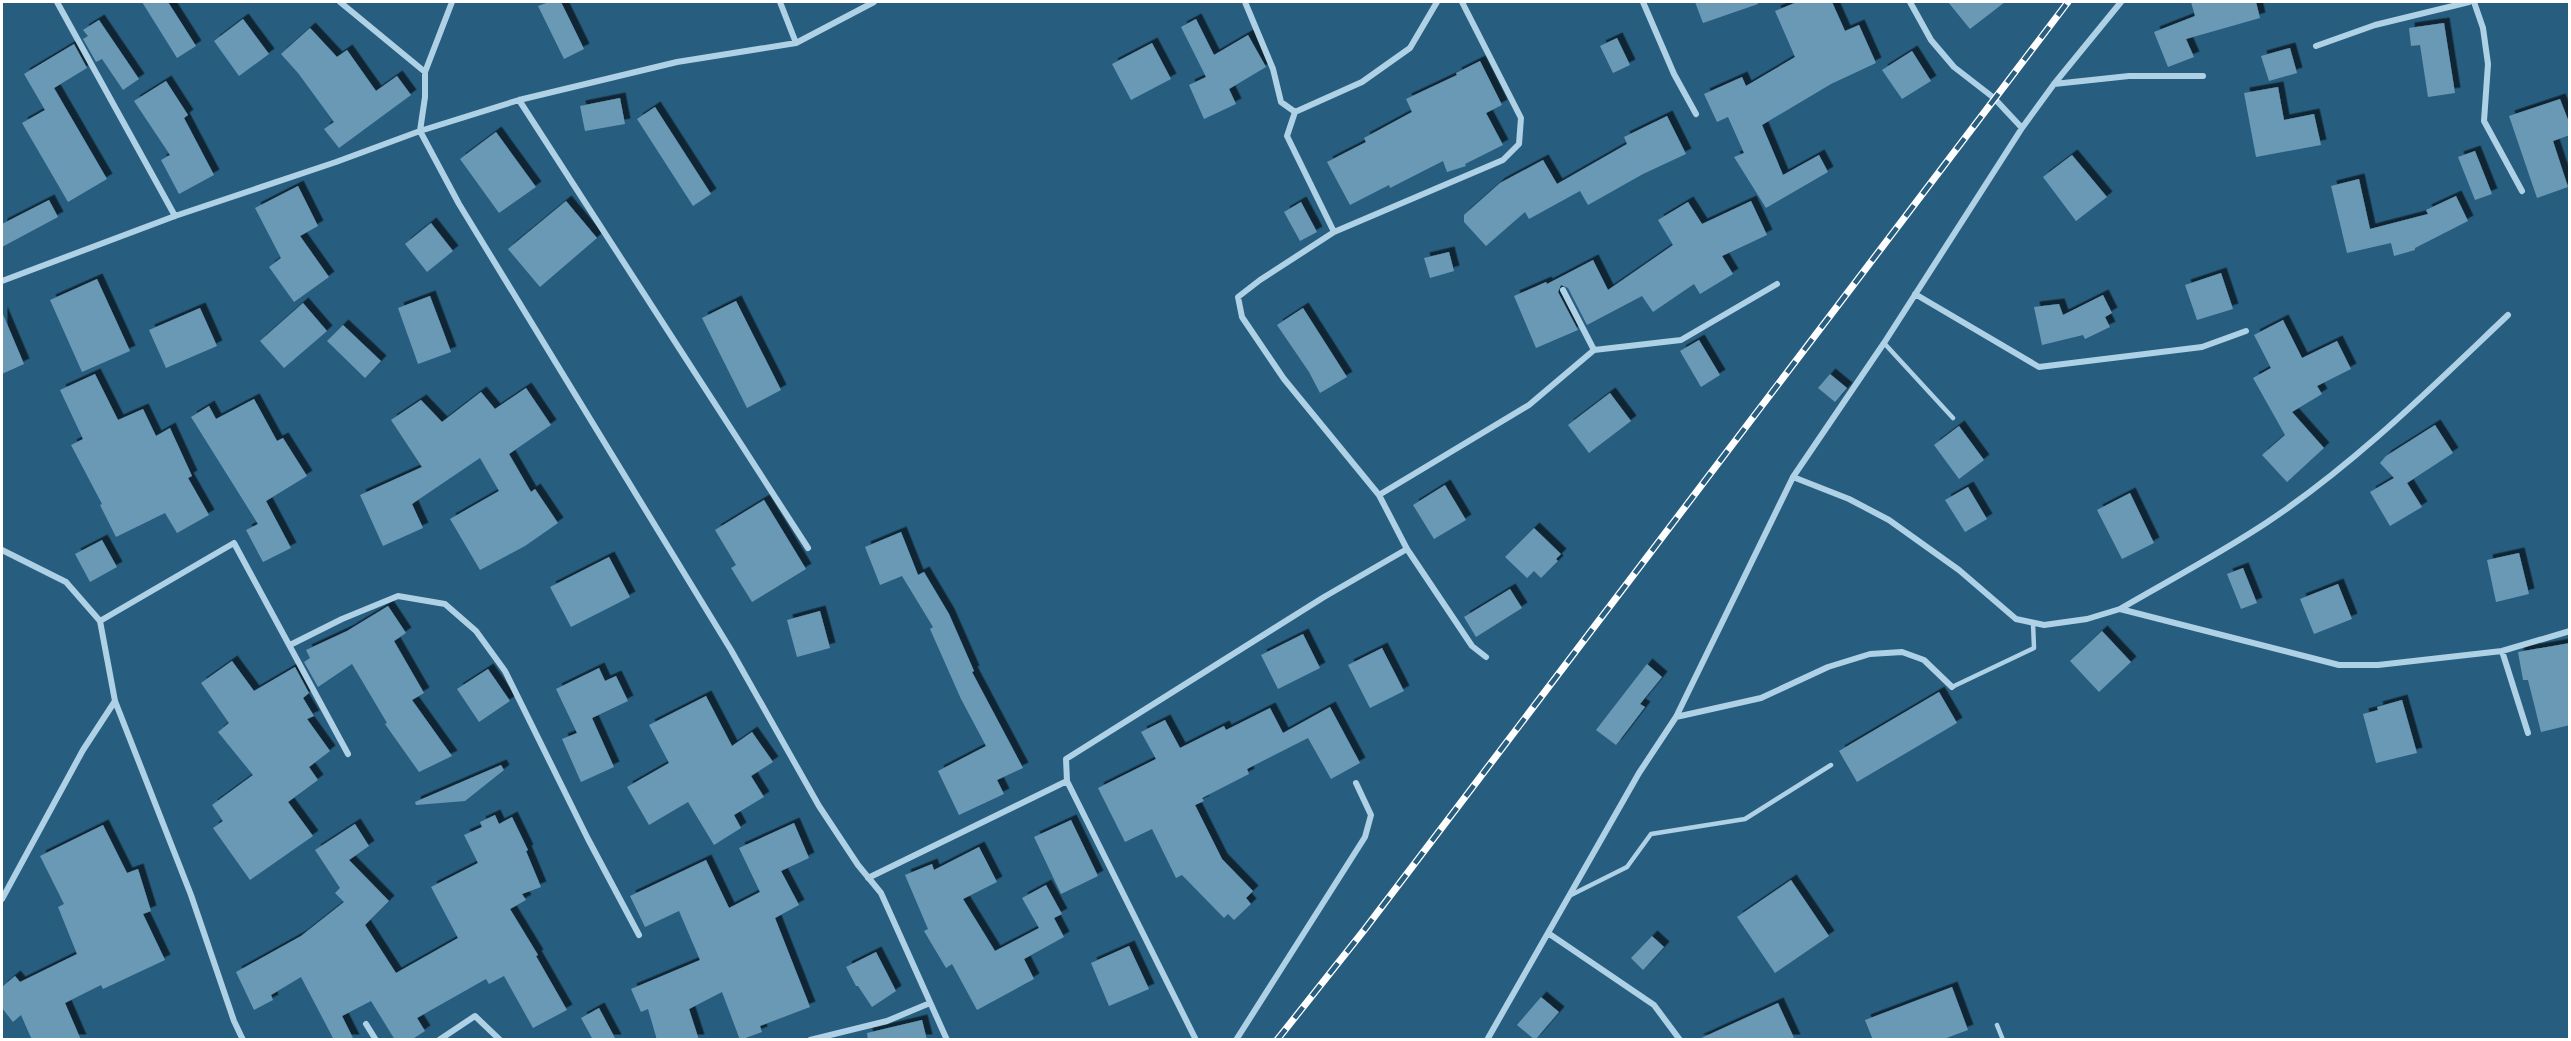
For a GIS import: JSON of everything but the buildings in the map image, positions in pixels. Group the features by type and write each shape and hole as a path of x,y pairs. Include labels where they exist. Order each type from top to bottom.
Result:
{"street":[{"path":"57,2 175,216"},
{"path":"340,2 425,72"},
{"path":"452,2 425,72 425,97 420,131 489,254 725,640 819,806 880,893 947,1040"},
{"path":"780,2 796,43"},
{"path":"2,281 175,216 420,131 519,100 677,62 796,43 874,2"},
{"path":"1245,2 1273,69 1281,102 1294,112"},
{"path":"1334,232 1287,136 1294,112 1362,82 1410,48 1437,2"},
{"path":"1462,2 1521,118 1519,144 1503,160 1334,232 1260,279 1238,297 1242,317 1284,379 1379,495 1407,549 1472,646 1486,657"},
{"path":"1643,2 1674,74 1696,114"},
{"path":"1910,2 1931,40 1954,67 1994,98 2022,128"},
{"path":"1487,1040 1639,773 1676,717 1793,477 1884,343 2022,128 2054,84 2121,2"},
{"path":"2316,46 2375,25 2469,2"},
{"path":"2474,2 2483,28 2488,64 2484,121 2522,191"},
{"path":"2054,84 2140,75 2203,76"},
{"path":"519,100 808,548"},
{"path":"1379,495 1529,405 1594,350 1681,340 1777,284"},
{"path":"1563,290 1594,350"},
{"path":"1915,294 2039,367 2202,347 2246,331"},
{"path":"1793,477 1849,499 1889,520 1959,570 2016,619 2044,625 2087,619 2120,609 2265,524 2352,459 2404,414 2508,315"},
{"path":"100,621 234,543 348,754"},
{"path":"1196,1040 1067,781 1066,759 1324,597 1407,549"},
{"path":"2,550 66,582 100,621 115,701 191,895 234,1021 243,1040"},
{"path":"290,645 342,619 398,596 446,604 476,631 505,670 588,839 639,935"},
{"path":"2120,609 2339,665 2378,665 2502,651 2570,631"},
{"path":"2502,651 2528,733"},
{"path":"1676,717 1761,698 1828,667 1870,654 1902,652 1924,660 1952,687"},
{"path":"2,899 83,750 115,701"},
{"path":"868,878 1067,781"},
{"path":"1236,1040 1365,837 1371,815 1356,783"},
{"path":"1548,933 1654,1005 1680,1040"},
{"path":"810,1040 886,1021 930,1003"},
{"path":"439,1040 475,1016 500,1040"},
{"path":"366,1024 376,1040"}],"lane":[{"path":"1884,343 1953,418"},
{"path":"1952,687 2034,648 2033,623"},
{"path":"1569,896 1627,867 1651,834 1745,819 1831,765"},
{"path":"1997,1025 2003,1040"}],"railway":[{"path":"1277,1040 1365,929 2068,2"}]}
